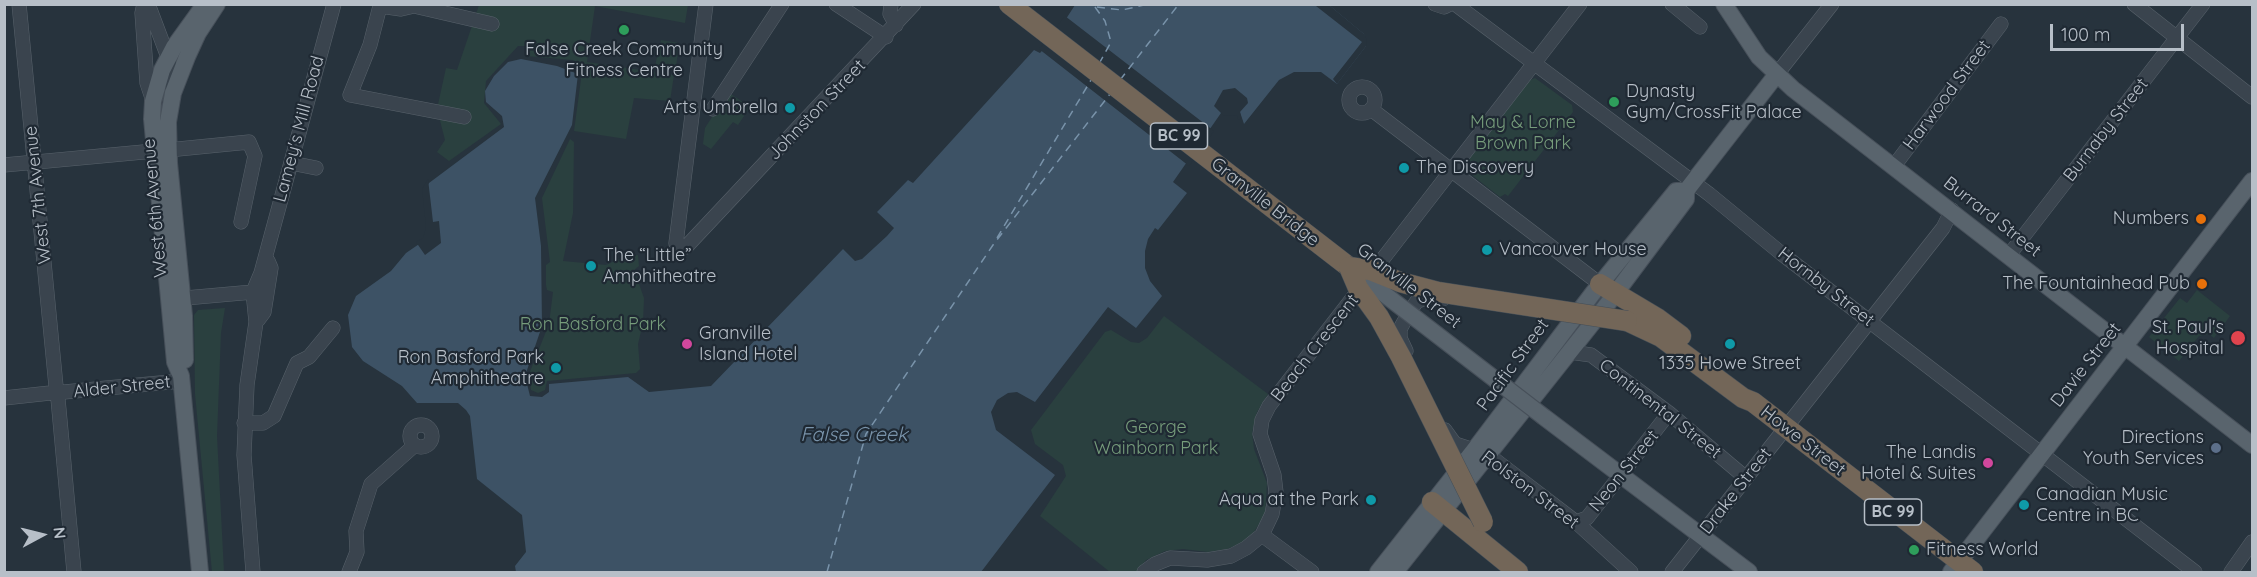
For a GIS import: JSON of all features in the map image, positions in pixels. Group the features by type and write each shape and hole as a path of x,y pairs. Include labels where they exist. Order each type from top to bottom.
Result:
{"highway":[{"name":"Granville Bridge","path":"1009,4 1349,267 1358,288 1401,357 1483,522 1493,537 1534,573"},
{"name":"Granville Bridge","path":"1349,267 1370,270 1400,282 1438,292 1627,321"},
{"path":"1608,289 1657,318 1726,371 1749,392 1753,402"},
{"name":"Howe Street","path":"1627,321 1661,337 1743,398 1753,402 1961,569"},
{"path":"1437,506 1518,573"}],"main road":[{"path":"153,101 168,57 205,4"},
{"path":"173,93 198,33 217,4"},
{"name":"Burrard Street","path":"1724,4 1759,57 1777,74 2253,445"},
{"name":"Pacific Street","path":"1482,452 1516,393 1569,323 1608,289 1686,199 1689,187 1777,74"},
{"name":"West 6th Avenue","path":"161,151 173,93"},
{"name":"West 6th Avenue","path":"153,101 161,151 176,299 175,362 181,379 200,573"},
{"name":"Davie Street","path":"1961,569 2042,454 2253,181"},
{"name":"Granville Bridge","path":"1349,267 1619,476"},
{"name":"Pacific Street","path":"1378,573 1570,352 1608,289"},
{"path":"1619,476 1749,573"},
{"name":"Pacific Street","path":"1395,573 1437,506"}],"street":[{"name":"West 7th Avenue","path":"19,4 74,573"},
{"name":"West 6th Avenue","path":"146,4 168,57 173,93"},
{"name":"West 6th Avenue","path":"146,4 142,13 147,83 153,101"},
{"name":"Lamey's Mill Road","path":"253,573 245,485 244,423 256,322 251,292 266,255 334,4"},
{"name":"Johnston Street","path":"706,4 676,243 686,247 886,37 914,4"},
{"path":"713,109 782,4"},
{"path":"836,4 886,37"},
{"path":"891,4 890,14 896,25"},
{"path":"1435,4 1444,7 1450,4"},
{"name":"Hornby Street","path":"1455,4 1534,63 1689,187 1870,321 2195,573"},
{"name":"Beach Crescent","path":"1262,535 1272,514 1276,492 1274,475 1261,440 1262,420 1269,406 1370,280 1580,4"},
{"path":"1672,4 1700,27"},
{"name":"Pacific Street","path":"1777,74 1832,4"},
{"path":"2134,4 2253,97"},
{"name":"Burnaby Street","path":"2009,255 2203,4"},
{"path":"464,117 350,95 370,45 380,6 401,9 414,6 492,24"},
{"name":"Harwood Street","path":"1894,166 2001,24"},
{"path":"1371,109 1608,289"},
{"path":"4,165 249,142 255,156 241,222"},
{"path":"291,163 316,168"},
{"name":"Granville Street","path":"1279,209 1516,393"},
{"name":"Drake Street","path":"1672,573 1942,228 1952,210"},
{"name":"Lamey's Mill Road","path":"256,322 265,308 271,268 266,255"},
{"path":"176,299 251,292"},
{"path":"1410,311 1417,302 1431,297 1554,314 1569,323"},
{"name":"Rolston Street","path":"1410,311 1400,329 1400,338 1448,436 1455,444 1482,452 1576,522 1626,568"},
{"path":"244,423 263,423 274,416 297,363 309,357 333,328"},
{"name":"Continental Street","path":"1570,352 1591,355 1669,413 1746,478"},
{"name":"Alder Street","path":"4,398 181,379"},
{"name":"Neon Street","path":"1576,522 1587,518 1669,413"},
{"path":"349,573 357,552 356,531 371,484 415,445"},
{"path":"1144,573 1155,564 1170,558 1214,560 1231,556 1246,549 1262,535 1312,573"},
{"path":"2231,573 2253,542"}],"green space":[{"path":"479,5 688,5 685,23 595,6 587,62 674,75 670,101 634,98 626,139 574,131 582,72 573,60 526,56 526,46 518,46 486,81 484,103 501,124 449,161 437,152 445,140 437,109 446,68 457,70"},
{"path":"661,40 679,43 676,67 655,66"},
{"name":"May & Lorne Brown Park","path":"1535,78 1572,105 1573,112 1508,196 1505,194 1500,197 1468,172 1466,163 1530,80"},
{"path":"728,92 750,107 738,125 733,122 711,149 703,144 705,128"},
{"name":"Ron Basford Park","path":"570,139 574,142 573,213 563,261 606,265 623,257 638,255 639,266 634,270 644,298 643,323 638,344 640,369 636,373 547,381 545,390 538,393 531,390 529,374 549,324 553,292 547,290 546,285 546,265 550,262 542,198"},
{"path":"2197,290 2230,316 2214,338 2209,334 2199,336 2179,361 2149,337 2180,298 2187,303"},
{"path":"225,308 221,333 217,436 224,572 212,572 195,394 194,315 198,310"},
{"name":"George Wainborn Park","path":"1164,316 1268,394 1257,412 1252,433 1254,449 1267,483 1265,514 1245,542 1227,549 1208,552 1183,549 1165,551 1146,560 1136,572 1110,572 1040,516 1066,476 1063,465 1035,444 1031,430 1105,332 1111,330 1131,342 1139,343 1147,338"}],"water":[{"name":"False Creek","path":"1075,5 1329,5 1364,34 1366,46 1337,84 1321,72 1294,72 1279,80 1244,124 1240,112 1221,113 1173,182 1187,193 1158,230 1155,228 1148,239 1145,268 1150,281 1162,296 1136,328 1108,307 1035,402 1017,392 1008,393 997,400 991,412 996,430 1055,475 981,572 516,572 515,566 526,552 522,515 477,479 470,416 466,410 458,403 417,403 402,386 363,361 352,347 348,315 356,296 391,271 406,253 425,240 429,227 425,189 429,183 504,127 502,116 486,102 485,91 494,76 508,62 521,59 557,66 578,74 572,125 535,198 541,246 542,326 525,376 530,396 542,397 549,392 549,384 628,377 649,392 711,386 843,249 855,261 862,259 887,236 894,228 877,212 908,180 913,183 1034,50 1040,53 1053,39"}],"pier":[{"path":"1318,4 1329,5 1364,34 1367,40 1366,46 1337,84 1333,79 1362,42 1316,6"},
{"path":"1065,16 1214,131 1189,166 1039,49"},
{"path":"1235,88 1247,98 1248,103 1240,112 1241,119 1238,120 1237,115 1224,116 1214,106 1223,90"},
{"path":"428,179 433,222 439,221 441,243 425,255 416,242 423,238 426,227 422,189"}],"ferry route":[{"path":"1097,7 1122,10 1149,4"},
{"path":"1120,80 1179,4"},
{"path":"1095,7 1105,21 1111,42 1100,62"},
{"path":"997,238 1091,80"},
{"path":"827,572 866,434 993,245 1110,94"}],"place":[{"name":"False Creek Community Fitness Centre","path":"624,30"},
{"name":"Dynasty Gym/CrossFit Palace","path":"1614,102"},
{"name":"Arts Umbrella","path":"790,108"},
{"name":"The Discovery","path":"1404,168"},
{"name":"Numbers","path":"2201,219"},
{"name":"Vancouver House","path":"1487,250"},
{"name":"The “Little” Amphitheatre","path":"591,266"},
{"name":"The Fountainhead Pub","path":"2202,284"},
{"name":"St. Paul's Hospital","path":"2238,338"},
{"name":"Granville Island Hotel","path":"687,344"},
{"name":"1335 Howe Street","path":"1730,344"},
{"name":"Ron Basford Park Amphitheatre","path":"556,368"},
{"name":"Directions Youth Services","path":"2216,448"},
{"name":"The Landis Hotel & Suites","path":"1988,463"},
{"name":"Aqua at the Park","path":"1371,500"},
{"name":"Canadian Music Centre in BC","path":"2024,505"},
{"name":"Fitness World","path":"1914,550"}]}
